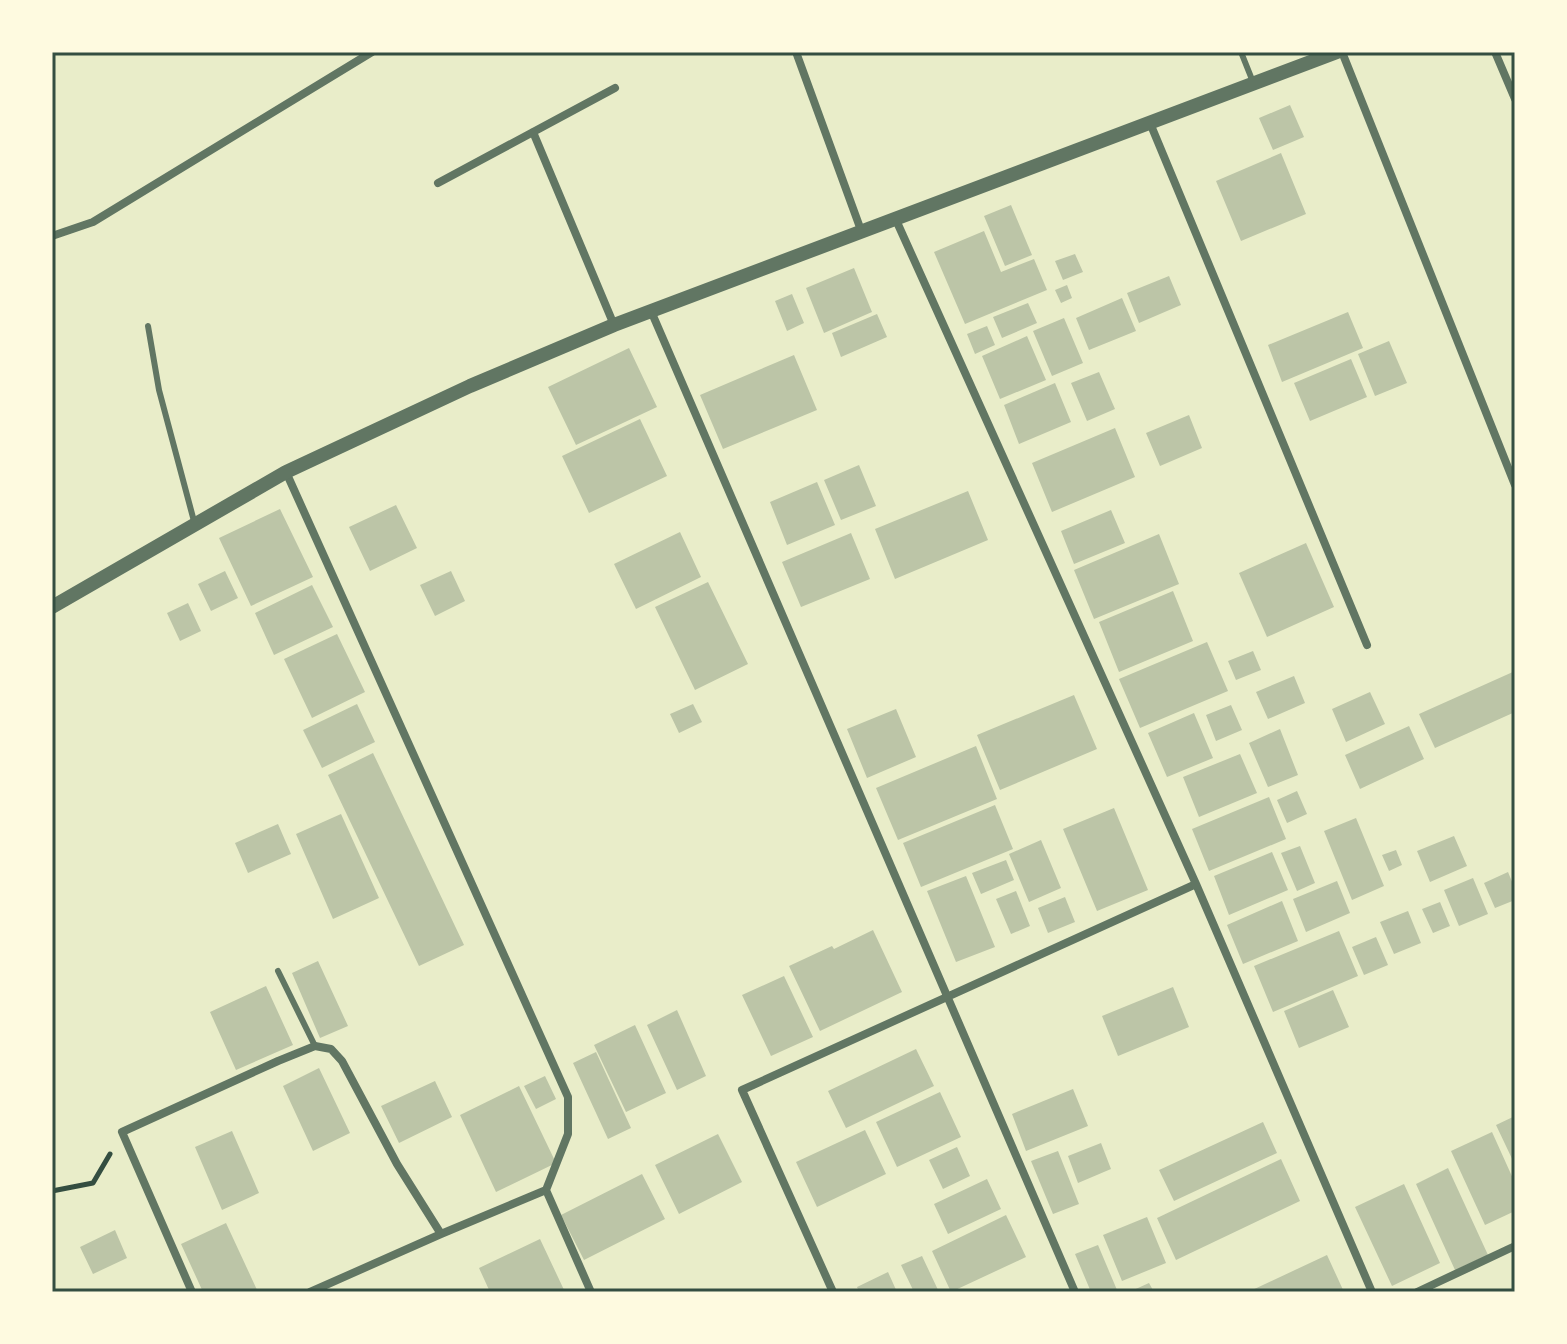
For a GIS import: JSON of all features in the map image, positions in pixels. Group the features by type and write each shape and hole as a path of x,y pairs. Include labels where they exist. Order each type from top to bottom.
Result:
{"street":[{"path":"52,236 93,222 372,52"},
{"path":"796,52 862,233"},
{"path":"52,607 286,472 470,386 614,325 1340,52 1515,485"},
{"path":"1495,52 1515,99"},
{"path":"438,183 615,88"},
{"path":"1150,123 1367,645"},
{"path":"533,132 614,325"},
{"path":"896,220 1196,884 1372,1292"},
{"path":"651,311 1075,1292"},
{"path":"286,472 568,1097 568,1134 546,1190 591,1292"},
{"path":"833,1292 742,1090 1196,884"},
{"path":"192,1292 122,1132 315,1046 331,1049 342,1061 397,1164 441,1234"},
{"path":"310,1292 546,1190"},
{"path":"1417,1292 1515,1246"}],"lane":[{"path":"1241,52 1254,84"},
{"path":"148,326 159,390 195,525"},
{"path":"278,971 315,1046"}],"path":[{"path":"52,1191 93,1183 122,1132"}],"building":[{"path":"1290,105 1304,137 1273,150 1259,118"},
{"path":"1281,153 1306,214 1241,241 1216,181"},
{"path":"1011,205 1032,255 1005,266 984,216"},
{"path":"984,231 1001,272 1034,259 1047,290 965,324 934,252"},
{"path":"1075,254 1083,272 1063,280 1055,261"},
{"path":"854,268 872,312 824,333 806,288"},
{"path":"1169,276 1181,305 1139,323 1127,293"},
{"path":"1067,285 1072,298 1061,303 1055,290"},
{"path":"792,294 804,323 787,331 775,301"},
{"path":"1122,298 1136,331 1089,350 1076,318"},
{"path":"1028,303 1037,323 1002,338 993,317"},
{"path":"1348,312 1363,348 1282,382 1268,345"},
{"path":"877,314 887,337 841,357 832,333"},
{"path":"1064,318 1083,363 1052,376 1033,331"},
{"path":"987,326 995,345 975,354 967,334"},
{"path":"1027,336 1046,380 1000,399 982,356"},
{"path":"1389,341 1407,383 1375,396 1358,354"},
{"path":"629,348 657,407 576,445 548,387"},
{"path":"794,355 817,410 723,449 700,395"},
{"path":"1351,359 1367,397 1310,421 1294,383"},
{"path":"1099,372 1115,409 1087,421 1071,383"},
{"path":"1055,383 1071,422 1019,444 1004,405"},
{"path":"1189,415 1202,448 1160,466 1146,433"},
{"path":"640,419 667,476 589,513 562,456"},
{"path":"1115,428 1135,477 1052,512 1032,463"},
{"path":"859,465 876,506 841,520 824,480"},
{"path":"817,482 835,525 787,545 770,502"},
{"path":"968,491 988,540 895,579 875,529"},
{"path":"396,505 417,548 370,571 349,527"},
{"path":"280,509 313,577 251,606 219,538"},
{"path":"1111,510 1125,543 1074,564 1061,531"},
{"path":"680,532 701,577 636,609 614,564"},
{"path":"851,533 870,579 801,607 782,562"},
{"path":"1159,534 1179,584 1094,619 1074,570"},
{"path":"1306,543 1334,607 1267,637 1239,573"},
{"path":"225,571 238,598 211,611 198,584"},
{"path":"451,571 465,601 435,616 420,585"},
{"path":"708,582 748,664 695,690 655,607"},
{"path":"312,585 333,627 274,655 255,613"},
{"path":"1173,591 1193,641 1119,672 1099,622"},
{"path":"188,603 201,631 180,641 167,613"},
{"path":"337,634 365,692 312,718 284,659"},
{"path":"1207,642 1228,691 1140,728 1119,679"},
{"path":"1253,651 1261,670 1236,680 1228,661"},
{"path":"1515,671 1515,712 1435,748 1419,714"},
{"path":"1294,676 1305,703 1268,719 1256,692"},
{"path":"1370,692 1385,724 1346,742 1332,709"},
{"path":"1074,695 1097,749 1000,790 977,735"},
{"path":"357,704 375,742 322,768 303,730"},
{"path":"693,704 702,722 679,733 670,714"},
{"path":"1231,705 1242,730 1216,741 1206,715"},
{"path":"896,709 916,757 867,778 847,729"},
{"path":"1194,713 1213,758 1167,777 1148,733"},
{"path":"1409,726 1424,759 1360,789 1345,755"},
{"path":"1280,729 1298,775 1268,787 1249,743"},
{"path":"976,746 997,799 898,840 876,788"},
{"path":"373,753 464,945 419,966 328,775"},
{"path":"1240,754 1257,793 1199,817 1183,777"},
{"path":"1297,791 1307,814 1287,823 1277,800"},
{"path":"1269,797 1286,839 1209,871 1192,829"},
{"path":"995,805 1013,849 921,887 903,843"},
{"path":"1114,808 1148,890 1097,911 1063,829"},
{"path":"341,814 379,898 333,919 296,834"},
{"path":"1356,818 1384,886 1352,900 1324,831"},
{"path":"278,824 291,854 248,873 235,843"},
{"path":"1454,836 1467,866 1430,882 1417,851"},
{"path":"1041,840 1061,888 1029,902 1009,854"},
{"path":"1300,846 1315,883 1297,891 1281,853"},
{"path":"1396,850 1402,865 1389,871 1382,855"},
{"path":"1272,852 1288,890 1229,915 1214,876"},
{"path":"1006,860 1014,880 981,894 972,873"},
{"path":"1508,872 1515,889 1515,900 1495,908 1484,883"},
{"path":"966,876 995,947 956,962 927,891"},
{"path":"1473,878 1488,914 1459,926 1444,890"},
{"path":"1337,881 1350,913 1306,932 1293,899"},
{"path":"1016,891 1030,926 1011,934 996,899"},
{"path":"1065,897 1075,922 1048,933 1038,908"},
{"path":"1282,901 1298,941 1243,964 1227,925"},
{"path":"1440,902 1450,926 1433,933 1422,909"},
{"path":"1408,911 1421,943 1394,954 1380,922"},
{"path":"873,930 902,992 820,1031 789,966"},
{"path":"1339,931 1358,976 1273,1012 1254,966"},
{"path":"1376,937 1388,965 1364,975 1352,947"},
{"path":"318,961 348,1026 320,1038 292,973"},
{"path":"784,976 813,1037 771,1056 742,995"},
{"path":"266,986 293,1045 236,1070 210,1012"},
{"path":"1173,987 1189,1027 1118,1056 1102,1016"},
{"path":"1333,990 1349,1027 1299,1048 1284,1011"},
{"path":"677,1010 706,1076 677,1090 647,1025"},
{"path":"635,1025 666,1093 626,1112 594,1045"},
{"path":"916,1049 934,1086 846,1128 828,1091"},
{"path":"596,1052 631,1128 608,1139 573,1063"},
{"path":"319,1068 350,1133 313,1151 283,1086"},
{"path":"545,1076 556,1099 536,1109 524,1086"},
{"path":"435,1081 452,1117 399,1143 381,1106"},
{"path":"519,1086 556,1163 496,1192 460,1115"},
{"path":"1073,1089 1088,1126 1026,1151 1012,1114"},
{"path":"940,1092 961,1137 897,1167 876,1122"},
{"path":"1515,1116 1515,1165 1496,1125"},
{"path":"1263,1122 1277,1153 1174,1201 1159,1170"},
{"path":"865,1130 886,1174 817,1207 796,1162"},
{"path":"232,1131 259,1193 222,1210 195,1147"},
{"path":"1492,1132 1515,1183 1515,1211 1485,1225 1451,1151"},
{"path":"718,1134 742,1182 679,1214 655,1165"},
{"path":"1101,1143 1111,1169 1078,1183 1068,1156"},
{"path":"957,1147 970,1176 943,1189 929,1160"},
{"path":"1058,1151 1079,1204 1053,1214 1031,1161"},
{"path":"1281,1159 1300,1201 1176,1260 1157,1218"},
{"path":"1448,1168 1488,1255 1455,1270 1416,1184"},
{"path":"642,1174 665,1219 584,1260 561,1215"},
{"path":"987,1179 1001,1209 948,1234 934,1204"},
{"path":"1404,1184 1440,1263 1392,1286 1355,1207"},
{"path":"1006,1215 1026,1257 951,1292 932,1251"},
{"path":"1147,1217 1166,1263 1122,1281 1103,1235"},
{"path":"226,1223 258,1292 203,1292 181,1244"},
{"path":"115,1230 127,1258 93,1274 80,1247"},
{"path":"540,1239 565,1292 490,1292 479,1268"},
{"path":"1098,1245 1117,1290 1113,1292 1091,1292 1075,1254"},
{"path":"1327,1255 1344,1292 1248,1292"},
{"path":"922,1256 939,1292 914,1292 901,1265"},
{"path":"888,1272 897,1292 859,1292 857,1287"},
{"path":"1149,1283 1154,1292 1129,1292"}]}
